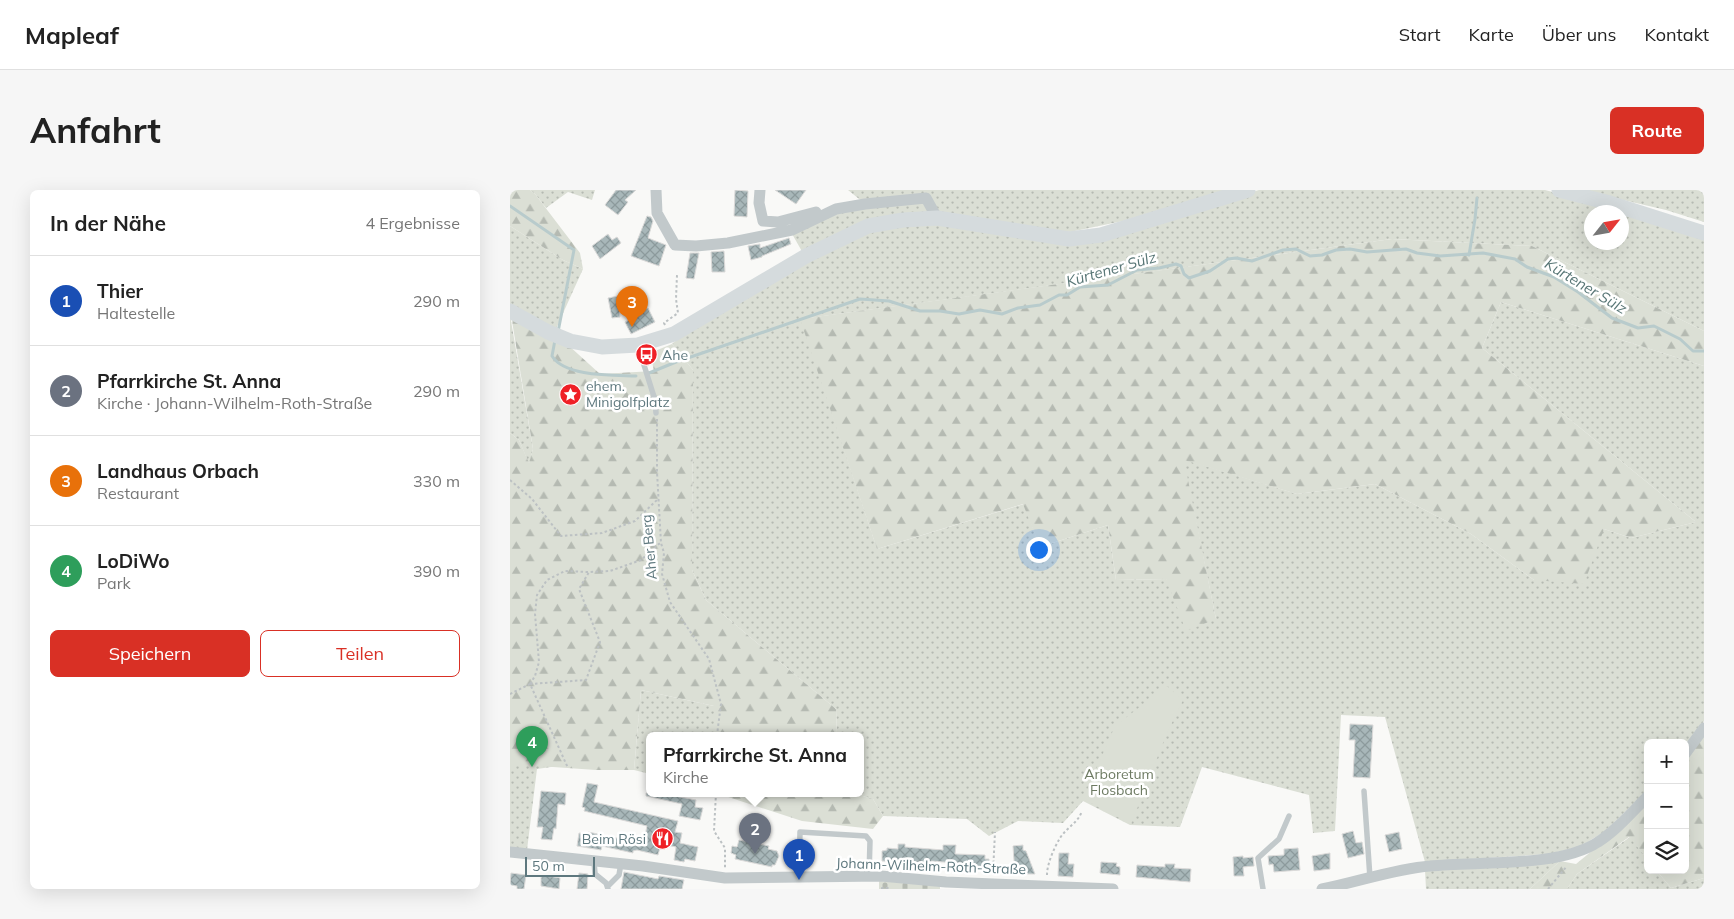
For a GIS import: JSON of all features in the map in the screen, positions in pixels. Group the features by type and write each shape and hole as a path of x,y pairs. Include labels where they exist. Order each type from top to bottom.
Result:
{"main road":[{"path":"510,311 548,332 570,341 602,346 638,345 669,335 806,256 868,226 903,220 937,218 1069,239 1101,235 1248,190"},
{"path":"1559,190 1606,202 1704,232"}],"street":[{"path":"656,190 657,213 676,245 696,246 728,243 792,230 836,209"},
{"path":"760,190 759,203 763,221 778,222 829,209 926,198 937,218"},
{"path":"1689,749 1704,728"},
{"path":"1322,889 1422,867 1539,859 1579,852 1606,836 1644,800"},
{"name":"Johann-Wilhelm-Roth-Straße","path":"510,852 621,863 726,883 799,877 869,876 1113,889"}],"lane":[{"path":"638,345 655,400 656,413"},
{"path":"1364,791 1370,878"},
{"path":"1263,889 1258,858 1279,839 1289,816"},
{"path":"799,877 800,832 866,836 870,841 869,876"},
{"path":"594,861 595,874 608,887 619,875 621,863"}],"path":[{"path":"669,335 664,323 678,313 676,299 677,275"},
{"name":"Aher Berg","path":"656,413 660,543 664,553 662,574 670,602 710,660 721,704 717,732"},
{"path":"510,480 532,499 561,536 602,533 635,522 658,499"},
{"path":"530,684 535,676 539,662 535,614 537,595 546,580 565,571 610,571 641,560 660,543"},
{"path":"510,694 530,684 586,680 600,642 579,589 589,572"},
{"path":"530,684 568,768"},
{"path":"716,797 714,831 725,848 726,883"},
{"path":"1053,887 1048,866 1060,838 1079,820 1082,811"},
{"path":"993,883 996,832"},
{"path":"1548,889 1579,852"}],"green space":[{"path":"510,190 530,190 535,194 580,253 583,269 563,260 510,226"},
{"path":"530,190 595,190 592,200 568,192 546,208"},
{"path":"848,190 1225,190 1123,221 1070,232 937,217 927,199 864,203"},
{"path":"1259,190 1545,190 1601,205 1584,205 1584,250 1629,250 1629,214 1704,237 1704,331 1532,246 1392,239 801,319 877,549 1024,504 1040,547 1108,525 1116,580 1166,579 1216,619 1183,459 1297,494 1375,484 1471,534 1534,580 1604,529 1631,538 1696,522 1482,348 1501,302 1704,366 1704,721 1689,741 1689,739 1644,739 1644,794 1604,832 1579,847 1548,854 1425,862 1385,717 1341,715 1335,831 1313,833 1309,795 1202,767 1180,827 1130,825 1083,801 1063,823 1018,821 989,836 967,819 883,816 873,799 864,796 864,732 837,732 836,709 706,600 692,570 693,370 672,344 679,338 868,227 904,222 1102,237"},
{"path":"1580,190 1704,190 1704,222 1666,210"},
{"path":"925,200 932,211 904,218 804,255 791,232 836,212"},
{"path":"510,226 563,260 583,269 555,331 510,306"},
{"path":"1392,239 1532,246 1704,331 1704,366 1501,302 1482,348 1696,522 1631,538 1604,529 1584,584 1534,580 1471,534 1375,484 1297,494 1184,460 1216,619 1186,631 1166,579 1116,580 1108,525 1040,547 1023,504 877,549 800,319"},
{"path":"510,315 533,449 529,464 519,440 510,433"},
{"path":"511,315 567,344 600,374 654,371 650,353 672,344 693,370 692,570 706,600 836,709 837,732 714,732 714,706 641,690 634,770 596,770 510,764 510,433 519,440 529,463 533,449"},
{"name":"Arboretum Flosbach","path":"1167,686 1183,700 1167,733 1131,824 1083,799 1115,726"},
{"path":"641,690 714,706 714,732 646,732 646,773 634,770"},
{"path":"1704,736 1704,878 1671,888 1659,874 1689,874 1689,756"},
{"path":"510,761 558,766 537,769 527,850 510,848"},
{"path":"864,796 873,799 883,816 873,829 802,821 728,797"},
{"path":"1644,806 1644,855 1629,837 1577,874 1567,889 1530,889 1560,861 1576,864"},
{"path":"1630,837 1644,855 1644,874 1659,874 1671,888 1704,878 1704,889 1567,889 1577,874"},
{"path":"1560,861 1530,889 1426,889 1425,870"},
{"path":"879,881 940,885 940,889 879,889"}],"building":[{"path":"616,190 636,190 625,200 628,202 618,215 605,205"},
{"path":"735,190 748,191 747,217 734,216"},
{"path":"775,190 806,190 796,204"},
{"path":"647,216 651,217 653,221 648,238 666,245 659,266 631,256"},
{"path":"608,234 612,240 617,237 621,243 600,259 592,246"},
{"path":"789,238 791,244 751,260 748,246 760,244 760,248"},
{"path":"724,251 725,272 712,272 711,252"},
{"path":"690,253 699,253 694,279 686,278"},
{"path":"618,296 620,317 612,318 608,298"},
{"path":"648,308 655,322 631,334 625,322 637,316 636,313"},
{"path":"1350,724 1373,725 1370,778 1353,777 1355,740 1349,740"},
{"path":"587,783 598,785 594,802 678,821 675,832 682,833 680,843 698,847 695,861 685,859 684,862 674,860 676,847 661,844 658,855 637,850 633,851 633,853 602,846 601,850 577,846 579,833 588,834 588,832 631,841 632,837 644,840 647,826 584,811 585,808 582,807"},
{"path":"541,791 566,793 565,805 558,804 556,829 554,828 552,840 541,839 543,827 537,827"},
{"path":"650,797 680,797 696,800 695,807 703,808 700,820 679,816 682,804"},
{"path":"1353,831 1356,843 1362,842 1364,854 1348,858 1342,834"},
{"path":"1399,832 1402,849 1389,852 1385,835"},
{"path":"739,840 769,846 768,849 777,851 779,856 775,865 772,865 772,867 735,859 736,855 731,853 732,846 737,847"},
{"path":"898,844 905,844 905,847 943,850 943,845 956,845 955,854 985,855 985,859 989,859 989,867 931,861 931,863 882,861 882,851 887,850 887,848 898,849"},
{"path":"1023,845 1023,850 1026,851 1035,874 1015,874 1013,846"},
{"path":"1298,848 1300,870 1274,872 1273,864 1269,865 1268,856 1284,855 1284,849"},
{"path":"1059,853 1069,853 1068,864 1074,864 1073,877 1058,876"},
{"path":"1330,853 1330,869 1314,871 1312,856"},
{"path":"1243,856 1243,858 1253,857 1254,866 1243,867 1244,876 1234,876 1233,857"},
{"path":"1101,862 1117,863 1116,866 1120,867 1120,875 1100,873"},
{"path":"1165,864 1175,864 1174,868 1191,869 1190,882 1136,877 1137,865 1165,867"},
{"path":"624,872 658,879 659,876 684,880 682,889 621,889"},
{"path":"511,873 526,875 524,889 517,889 517,886 510,885"},
{"path":"579,873 588,874 587,889 577,889"},
{"path":"541,877 560,878 559,889 541,886"}],"waterway":[{"path":"1469,255 1477,198"},
{"name":"Kürtener Sülz","path":"510,206 574,250 558,332"},
{"name":"Kürtener Sülz","path":"649,373 860,299 889,301 920,311 940,311 959,314 980,310 1002,314 1018,308 1040,305 1059,295 1067,295 1080,287 1108,285 1137,270 1176,264 1181,266 1184,274 1189,278 1210,271 1228,259 1236,258 1252,261 1283,250 1296,249 1310,256 1322,255 1336,250 1350,249 1367,252 1406,249 1417,253 1440,256 1483,253 1515,259 1527,267 1554,277 1578,292 1612,318 1638,328 1654,326 1680,339 1693,351 1704,351"},
{"name":"Kürtener Sülz","path":"555,340 552,356 558,363 567,368 603,375 636,376"}],"place":[{"name":"Landhaus Orbach","path":"632,327"},
{"name":"Ahe","path":"646,355"},
{"name":"ehem. Minigolfplatz","path":"570,394"},
{"name":"LoDiWo","path":"532,767"},
{"name":"Beim Rösi","path":"662,839"},
{"name":"Pfarrkirche St. Anna","path":"755,854"},
{"name":"Thier","path":"799,880"}]}
